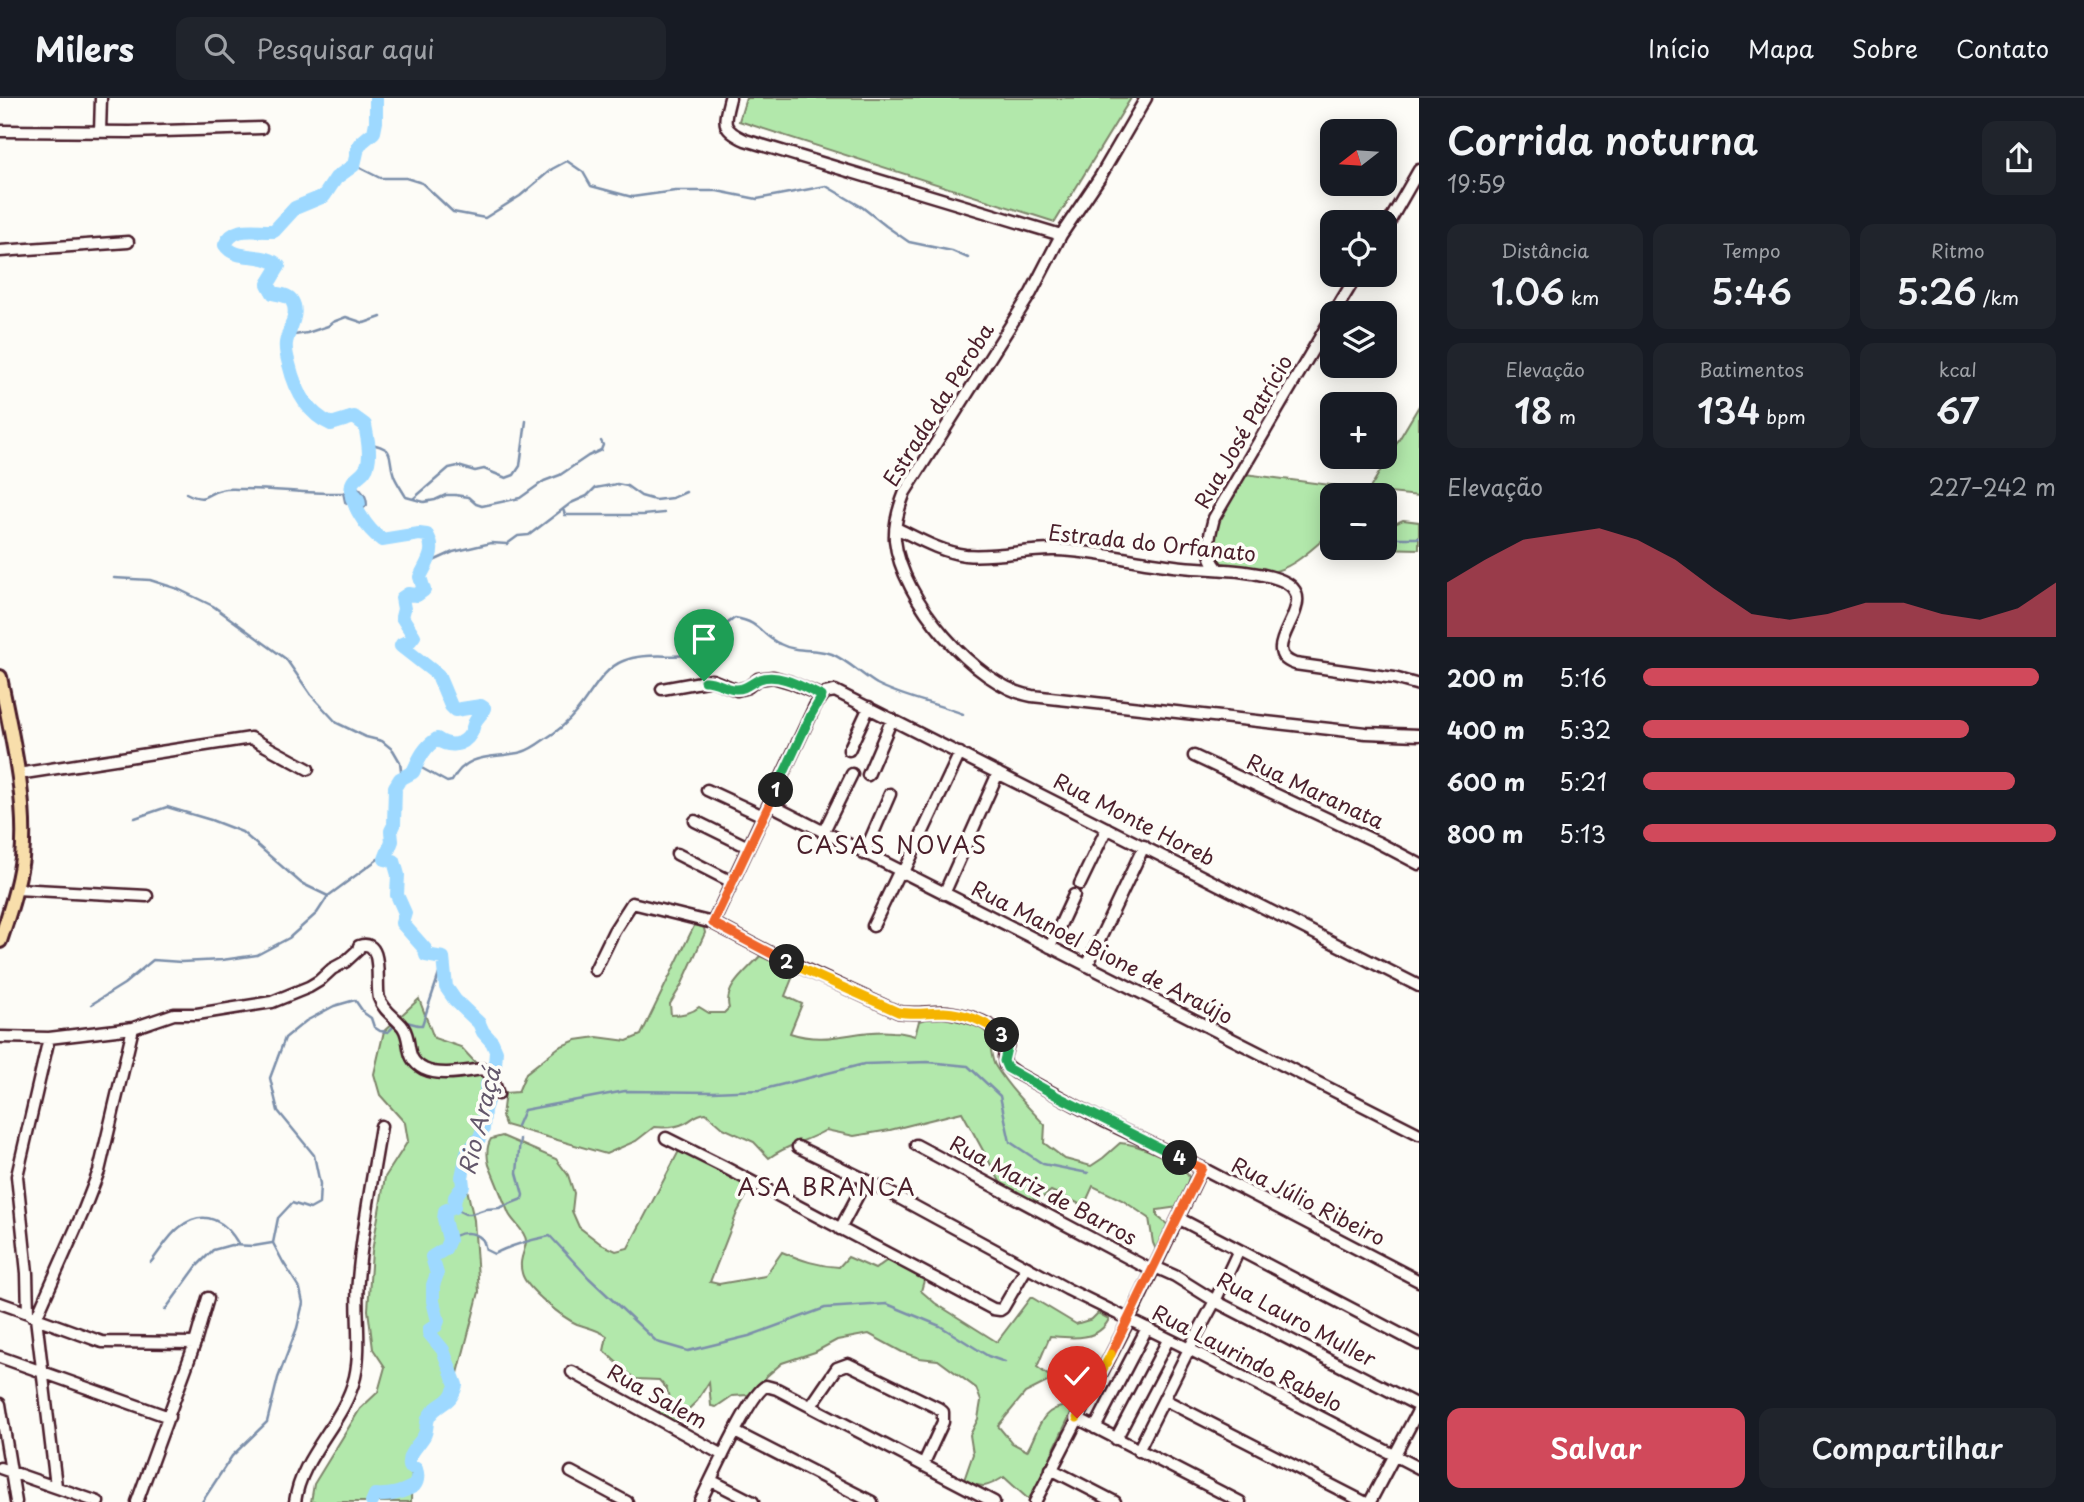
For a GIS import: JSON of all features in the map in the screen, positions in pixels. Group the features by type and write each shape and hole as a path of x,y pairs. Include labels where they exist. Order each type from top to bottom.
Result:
{"main road":[{"path":"0,677 10,721 23,828 22,857 16,889 0,941"}],"street":[{"path":"100,132 101,98"},
{"path":"730,98 725,119 726,129 745,140 1061,235"},
{"name":"Estrada da Peroba","path":"1146,98 1100,177 1061,235 1031,293 905,492 899,508 895,541 906,575 933,623 971,662 1015,692 1366,733 1419,735"},
{"path":"0,131 100,132 261,128"},
{"path":"1396,210 1419,170"},
{"path":"0,251 128,242"},
{"name":"Rua José Patrício","path":"1218,569 1213,564 1208,546 1214,519 1320,337"},
{"name":"Estrada do Orfanato","path":"896,528 931,544 966,555 1066,550 1270,577 1291,586 1297,595 1298,604 1281,646 1283,659 1295,664 1394,678 1419,685"},
{"name":"Rua Monte Horeb","path":"662,689 712,680 737,690 748,687 758,679 772,677 826,694 839,692 1419,986"},
{"path":"595,970 614,931 632,903 713,923 811,715 826,694"},
{"path":"849,750 869,707"},
{"path":"868,775 892,719"},
{"path":"18,774 251,738 308,769"},
{"path":"873,926 960,753"},
{"name":"Rua Maranata","path":"1194,756 1419,864"},
{"path":"944,894 998,773"},
{"path":"823,833 852,774"},
{"path":"707,790 763,816"},
{"path":"864,854 890,794"},
{"name":"Rua Manoel Bione de Araújo","path":"769,804 1419,1134"},
{"path":"695,821 748,847"},
{"path":"1080,884 1107,828"},
{"path":"1087,966 1144,846"},
{"path":"677,854 732,882"},
{"path":"16,889 147,897"},
{"path":"1050,947 1074,895"},
{"name":"Rua Júlio Ribeiro","path":"713,923 772,954 898,1012 945,1012 965,1016 993,1027 1007,1041 1004,1061 1007,1068 1419,1281"},
{"path":"0,1037 49,1038 133,1028 174,1014 206,1013 272,1002 309,987 332,968 345,962 359,946 366,944 377,958 378,996 407,1036 408,1050 416,1064 436,1072 483,1069 489,1074 498,1094"},
{"path":"32,1316 83,1212 99,1171 133,1028"},
{"path":"49,1038 17,1176 32,1316 56,1486"},
{"path":"295,1502 303,1473 342,1412 355,1377 362,1241 381,1126"},
{"path":"666,1138 997,1310 1005,1304 1027,1267"},
{"name":"Rua Mariz de Barros","path":"916,1145 1154,1269"},
{"name":"Rua Laurindo Rabelo","path":"798,1147 1419,1468"},
{"path":"1035,1502 1129,1320 1202,1168"},
{"path":"840,1229 866,1180"},
{"path":"1178,1218 1419,1344"},
{"path":"1138,1451 1239,1250"},
{"name":"Rua Lauro Muller","path":"1154,1269 1175,1276 1215,1301 1419,1407"},
{"path":"137,1502 195,1343 208,1298"},
{"path":"0,1303 102,1342 195,1343"},
{"path":"1095,1428 1147,1328"},
{"path":"1116,1439 1168,1340"},
{"path":"0,1357 169,1416"},
{"path":"811,1406 837,1368 848,1364 938,1408 943,1412 943,1422 923,1465"},
{"name":"Rua Salem","path":"572,1372 723,1455"},
{"path":"700,1502 756,1395 763,1387 770,1386 995,1502"},
{"path":"1165,1400 1364,1502"},
{"path":"0,1404 16,1502"},
{"path":"1370,1502 1419,1407"},
{"path":"1077,1418 1240,1502"},
{"path":"735,1432 872,1502"},
{"path":"0,1468 98,1502"},
{"path":"1051,1469 1115,1502"},
{"path":"570,1472 627,1502"},
{"path":"712,1480 753,1502"}],"green space":[{"path":"746,98 1131,98 1055,222 739,121"},
{"path":"1419,406 1419,496 1397,494 1397,483 1373,483 1382,469 1397,469 1397,443"},
{"path":"1245,474 1320,484 1320,542 1302,557 1277,571 1267,573 1220,565 1214,559 1213,535 1217,521"},
{"path":"1403,520 1419,522 1419,549 1397,548 1397,523"},
{"path":"695,924 704,928 705,933 670,1004 671,1015 686,1014 699,1007 709,1013 724,1013 729,1008 729,993 733,986 760,956 795,971 785,996 802,1004 790,1033 817,1038 880,1031 915,1036 919,1021 937,1015 953,1016 974,1023 988,1036 993,1060 1001,1075 1045,1125 1044,1143 1065,1159 1091,1166 1120,1143 1159,1155 1185,1171 1189,1177 1182,1202 1178,1207 1157,1210 1157,1216 1168,1225 1157,1252 1149,1218 1122,1200 1093,1186 1084,1206 1051,1191 1035,1203 1003,1187 962,1112 854,1136 826,1130 769,1158 754,1142 723,1128 706,1113 677,1126 654,1127 636,1141 606,1154 505,1125 502,1116 505,1093 518,1092 526,1073 559,1047 576,1040 597,1037 627,1041 641,1035"},
{"path":"419,999 434,1038 461,1047 484,1072 486,1126 465,1180 474,1220 479,1292 454,1389 412,1447 411,1502 311,1502 314,1484 360,1409 378,1392 385,1367 373,1349 368,1310 372,1251 385,1177 408,1141 405,1123 380,1095 374,1074 384,1031"},
{"path":"502,1136 556,1159 568,1175 574,1193 572,1211 579,1227 601,1244 616,1251 628,1248 680,1149 751,1187 737,1213 710,1282 719,1284 765,1276 782,1252 810,1262 839,1267 848,1257 875,1269 889,1259 925,1277 921,1291 935,1303 997,1342 1031,1297 1076,1324 1092,1319 1098,1313 1109,1319 1098,1332 1091,1335 1075,1338 1050,1336 1037,1367 1053,1379 1025,1393 998,1426 1012,1443 1027,1451 1045,1416 1051,1411 1068,1406 1071,1413 1031,1498 1027,1498 1004,1477 984,1486 964,1480 973,1454 970,1435 978,1419 981,1401 976,1388 938,1360 919,1358 902,1352 869,1334 837,1340 815,1352 782,1363 767,1376 755,1392 732,1396 716,1407 711,1406 709,1382 697,1401 674,1423 658,1413 669,1399 667,1389 659,1380 635,1379 604,1351 607,1336 563,1316 545,1302 525,1279 521,1263 525,1238 509,1214 488,1159 491,1139"}],"water":[{"path":"356,486 364,494 367,505 364,508 356,508 345,502 343,493"}],"waterway":[{"name":"Rio Araçá","path":"372,1502 375,1495 395,1493 414,1486 417,1473 416,1469 409,1466 410,1458 424,1436 428,1417 451,1397 456,1385 443,1350 429,1333 438,1321 433,1301 433,1285 437,1274 432,1257 445,1249 449,1240 445,1211 454,1207 455,1197 463,1186 467,1153 483,1129 486,1087 495,1065 496,1051 479,1023 455,1000 446,987 443,958 426,955 425,949 402,923 405,913 397,895 398,875 394,861 385,859 392,841 395,787 400,779 413,772 432,742 437,739 455,744 468,738 484,708 481,706 455,710 438,675 401,646 414,636 402,617 402,598 408,594 417,595 424,590 420,577 430,556 430,541 427,535 419,534 382,540 365,523 356,507 352,491 353,482 368,463 365,425 354,417 331,424 308,407 295,382 286,351 294,306 288,297 273,293 268,284 279,266 273,261 236,253 225,245 229,238 240,232 274,231 295,208 324,196 336,178 354,165 358,148 374,132 376,98"},
{"path":"354,165 380,178 406,178 422,183 453,212 485,218 567,161 583,172 591,186 632,197 675,191 717,191 757,199 826,186 862,207 909,242 952,251 968,258"},
{"path":"288,336 307,333 346,317 364,323 381,317"},
{"path":"413,499 449,468 458,466 475,471 484,469 506,478 514,475 520,466 526,421"},
{"path":"368,443 387,450 394,476 406,497 424,502 455,495 468,497 482,506 520,498 544,481 560,475 601,450 601,441"},
{"path":"429,563 453,552 491,543 507,544 518,536 529,535 595,488 617,484 655,500 672,498 686,492"},
{"path":"186,493 198,498 229,489 343,493"},
{"path":"563,509 565,515 664,513"},
{"path":"1397,538 1419,538"},
{"path":"114,578 150,580 178,589 213,606 286,659 311,695 337,723 366,737 382,741 393,750 400,762 402,778"},
{"path":"416,765 447,782 452,781 458,771 474,760 528,750 566,723 603,676 616,665 643,656 683,655 702,651 712,643 722,628 735,618 750,622 786,647 832,654 887,689 963,714"},
{"path":"135,818 167,807 242,832 301,883 328,896"},
{"path":"92,1004 124,984 153,960 181,962 257,955 289,938 317,913 328,896 378,859 385,857"},
{"path":"403,1021 422,1025 443,962"},
{"path":"202,1502 232,1456 267,1422 278,1378 297,1328 303,1303 300,1289 273,1243 278,1218 292,1203 310,1209 319,1204 320,1184 314,1155 278,1111 270,1078 285,1038 306,1021 334,1006 355,1000 371,1018 374,1027 380,1031 388,1032 397,1023"},
{"path":"517,1126 524,1110 625,1091 760,1090 864,1064 928,1062 968,1066 1000,1096 1010,1142 1043,1164 1088,1173"},
{"path":"453,1208 471,1214 499,1208 522,1199 517,1173 520,1139"},
{"path":"151,1262 176,1230 198,1218 214,1220 221,1224 239,1245"},
{"path":"449,1240 460,1234 474,1234 483,1240 486,1250 494,1254 521,1243 550,1236 589,1278 657,1342 688,1351 749,1336 825,1308 887,1304 940,1326 988,1356 1005,1362"},
{"path":"165,1310 197,1266 213,1250 231,1245 254,1246 272,1243"}],"district":[{"name":"CASAS NOVAS","path":"892,846"},
{"name":"ASA BRANCA","path":"827,1188"}],"route":[{"path":"704,681 712,680 737,690 748,687 758,679 772,677 822,696 713,923 799,967 898,1012 945,1012 965,1016 993,1027 1007,1041 1004,1057 1007,1068 1104,1121 1202,1168 1129,1320 1077,1418"}]}
